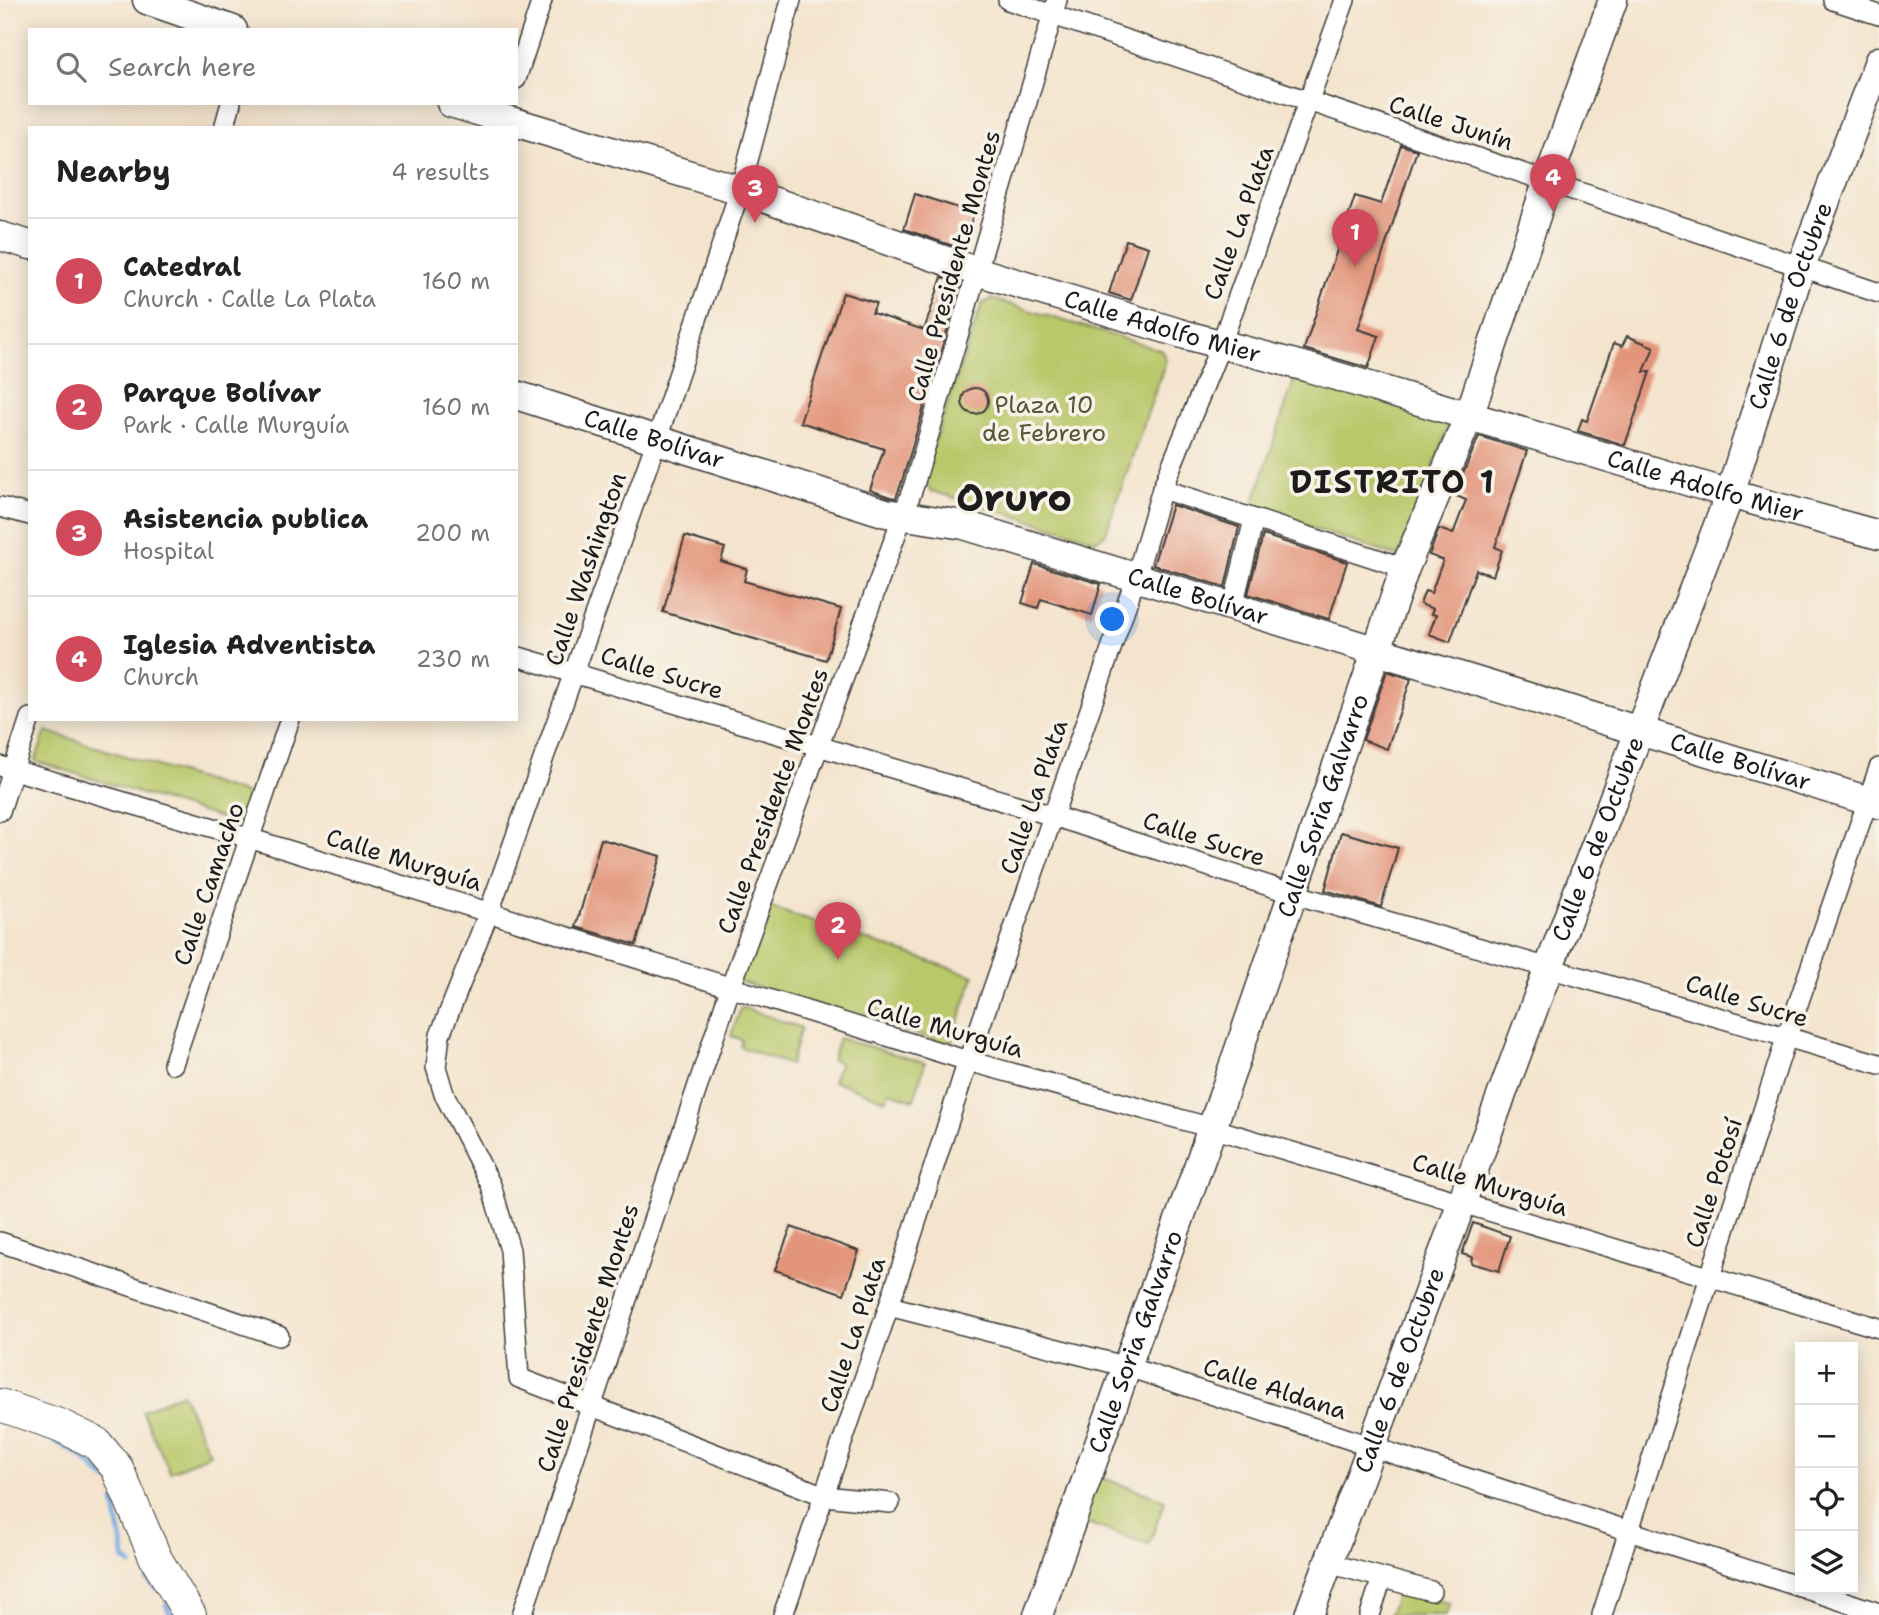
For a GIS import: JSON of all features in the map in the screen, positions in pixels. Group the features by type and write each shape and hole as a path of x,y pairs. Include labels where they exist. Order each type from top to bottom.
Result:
{"main road":[{"path":"147,0 227,28"},
{"name":"Calle Soria Galvarro","path":"1038,1615 1212,1128 1405,568 1469,416 1548,180 1613,0"},
{"name":"Calle 6 de Octubre","path":"1309,1615 1549,967 1730,494 1800,269 1879,61"},
{"name":"Calle Adolfo Mier","path":"459,105 740,190 978,271 1730,494 1879,535"},
{"path":"0,236 28,244"},
{"name":"Calle Bolívar","path":"518,396 903,517 964,525 1873,802"},
{"path":"0,1405 59,1424 96,1443 117,1468 156,1559 190,1615"}],"street":[{"path":"518,73 542,0"},
{"name":"Calle Washington","path":"590,1407 519,1378 510,1250 491,1185 444,1094 436,1067 440,1035 489,912 657,439 740,190 792,0"},
{"name":"Calle Junín","path":"1008,0 1054,8 1308,103 1548,180 1800,269 1879,293"},
{"name":"Calle La Plata","path":"783,1615 889,1306 968,1061 1136,576 1162,489 1221,344 1345,0"},
{"path":"1833,0 1879,15"},
{"name":"Calle Presidente Montes","path":"523,1615 730,989 903,517 1054,8"},
{"path":"225,126 230,105"},
{"path":"1162,489 1405,568"},
{"path":"0,507 28,514"},
{"path":"1233,606 1254,519"},
{"name":"Calle Sucre","path":"518,657 1053,816 1294,894 1879,1064"},
{"path":"0,811 7,768 29,721"},
{"name":"Calle Camacho","path":"173,1064 252,839 289,721"},
{"name":"Calle Murguía","path":"7,768 252,839 968,1061 1212,1128 1879,1328"},
{"name":"Calle Potosí","path":"1602,1615 1786,1039 1873,802 1879,768"},
{"path":"0,1242 279,1336"},
{"name":"Calle Aldana","path":"889,1306 1128,1367 1795,1585"},
{"path":"590,1407 825,1496 890,1503"},
{"path":"1328,1563 1431,1591"},
{"path":"1370,1615 1382,1578"},
{"path":"1821,1594 1879,1613"}],"green space":[{"name":"Plaza 10 de Febrero","path":"992,299 1161,350 1166,360 1105,535 1096,540 931,491 922,478 982,304"},
{"path":"1297,371 1443,418 1448,428 1399,557 1252,508"},
{"path":"46,731 256,797 246,826 35,761"},
{"path":"763,905 974,976 951,1045 734,980"},
{"path":"741,1007 801,1028 790,1065 740,1047 742,1040 731,1036"},
{"path":"839,1038 925,1063 914,1100 889,1092 886,1100 833,1081 840,1063 832,1060"},
{"path":"182,1393 210,1454 170,1472 142,1411"},
{"path":"1097,1476 1165,1500 1149,1545 1081,1521"},
{"path":"1398,1591 1450,1603 1446,1615 1389,1615"}],"building":[{"path":"1401,145 1417,150 1358,329 1379,336 1368,368 1304,349 1355,196 1381,204"},
{"path":"915,194 974,213 962,249 904,229"},
{"path":"1126,240 1148,247 1131,300 1109,293"},
{"path":"942,277 961,283 902,481 896,498 890,497 870,490 884,449 800,422 843,293 876,303 872,313 924,330"},
{"path":"1627,336 1654,347 1644,372 1650,372 1625,445 1578,431 1582,419 1587,421 1614,343 1622,346"},
{"path":"975,388 984,392 988,401 984,410 975,414 966,410 962,401 966,392"},
{"path":"1479,436 1527,451 1495,547 1502,550 1493,576 1476,570 1450,642 1429,634 1436,615 1431,614 1433,609 1420,604 1425,591 1431,593 1443,560 1429,555 1439,529 1453,534 1466,500 1454,495"},
{"path":"1172,505 1239,527 1225,587 1153,565"},
{"path":"1263,535 1347,562 1329,619 1248,594"},
{"path":"685,536 725,548 721,561 747,569 744,581 841,609 826,660 663,612"},
{"path":"1034,564 1101,584 1092,615 1041,599 1038,608 1022,603"},
{"path":"1387,671 1411,679 1387,749 1363,740"},
{"path":"1341,832 1398,848 1381,907 1325,890"},
{"path":"601,839 661,856 636,945 576,927"},
{"path":"1473,1223 1510,1236 1499,1271 1471,1263 1472,1257 1462,1254"},
{"path":"791,1227 859,1251 844,1294 775,1270"}],"waterway":[{"path":"42,1435 77,1453 108,1481"},
{"path":"114,1501 125,1560 131,1565"},
{"path":"147,1580 157,1589"},
{"path":"166,1604 171,1615"}],"place":[{"name":"Iglesia Adventista","path":"1553,212"},
{"name":"Asistencia publica","path":"755,223"},
{"name":"Catedral","path":"1355,267"},
{"name":"Parque Bolívar","path":"838,960"}],"district":[{"name":"DISTRITO 1","path":"1393,482"},
{"name":"Oruro","path":"1014,498"}]}
